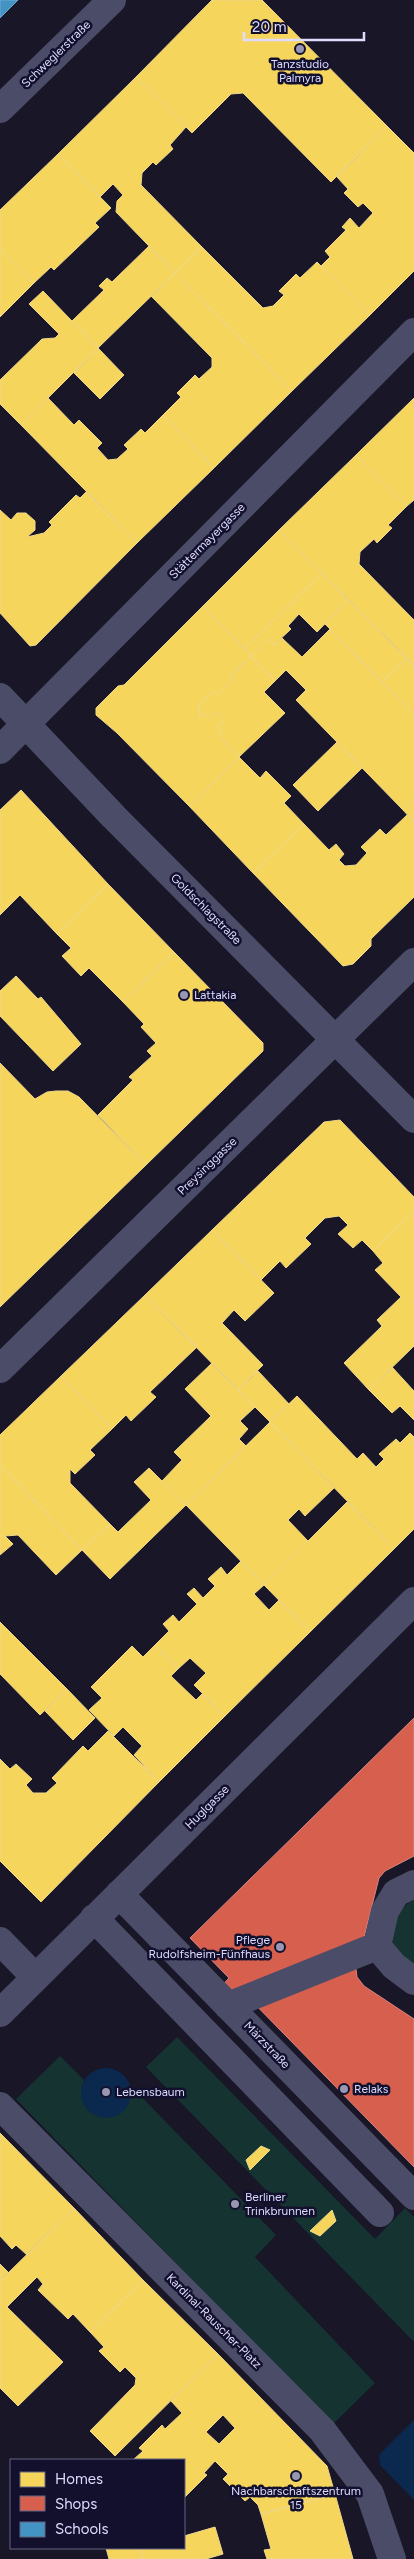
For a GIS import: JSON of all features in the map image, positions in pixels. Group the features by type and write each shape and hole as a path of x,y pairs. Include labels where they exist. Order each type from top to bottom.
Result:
{"street":[{"name":"Schweglerstraße","path":"0,108 112,0"},
{"name":"Stättermayergasse","path":"0,750 27,725 414,332"},
{"name":"Goldschlagstraße","path":"0,697 414,1119"},
{"name":"Preysinggasse","path":"0,1369 414,962"},
{"name":"Huglgasse","path":"0,2013 414,1601"},
{"path":"377,1946 385,1911 396,1894 414,1884"},
{"name":"Märzstraße","path":"120,1894 414,2196"},
{"path":"94,1918 380,2212"},
{"path":"0,1941 35,1978"},
{"path":"377,1946 394,1966 414,1981"},
{"path":"228,2006 377,1946"},
{"name":"Kardinal-Rauscher-Platz","path":"0,2106 322,2430 370,2494 392,2559"}],"green space":[{"path":"414,1900 414,1968 392,1948 396,1920 403,1909"},
{"path":"177,2037 375,2239 405,2208 414,2217 414,2342 146,2067"},
{"path":"60,2056 84,2080 81,2090 131,2089 129,2084 276,2235 255,2257 375,2383 333,2424 16,2099"}],"water":[{"path":"101,2068 111,2068 124,2075 131,2088 131,2098 124,2111 111,2118 101,2118 92,2114 85,2107 81,2098 81,2088 85,2079 92,2072"},
{"path":"414,2420 414,2500 380,2465 379,2455"}],"building: Homes":[{"path":"212,0 262,0 387,126 331,182 243,93 231,94 192,133 136,77"},
{"path":"136,77 186,127 170,145 173,149 156,165 153,162 142,173 141,185 202,247 175,273 116,212 117,201 123,195 113,184 100,197 58,154"},
{"path":"387,126 414,153 414,271 370,315 321,266 330,257 325,251 346,230 342,227 350,218 359,228 373,213 363,203 358,207 344,193 348,189 337,177"},
{"path":"58,154 111,208 95,223 99,227 54,270 51,267 34,283 0,249 0,210"},
{"path":"149,246 175,273 98,348 72,321 104,290 99,286 107,278 112,282"},
{"path":"202,247 263,308 273,306 284,295 279,291 296,274 300,278 317,262 370,315 292,391 175,273"},
{"path":"0,249 34,283 0,317"},
{"path":"175,273 292,391 214,468 163,415 181,397 177,393 195,375 199,379 212,367 212,358 151,296"},
{"path":"43,291 98,348 21,425 0,404 0,380 42,339 55,338 59,334 29,304"},
{"path":"98,348 124,375 100,399 74,373"},
{"path":"48,398 74,425 79,420 102,443 97,448 108,460 117,459 128,449 124,445 141,429 145,433 163,415 214,468 137,543 21,425"},
{"path":"414,398 414,500 407,506 356,455"},
{"path":"356,455 407,506 388,525 392,528 377,543 374,539 360,552 359,564 414,620 414,666 279,530"},
{"path":"86,492 137,543 36,645 30,646 0,613 0,510 11,520 17,513 26,513 35,521 35,530 27,537 44,533 52,525 49,522 76,495 80,498"},
{"path":"279,530 322,573 244,649 203,606"},
{"path":"322,573 348,600 317,632 299,614 288,626 291,629 274,645 268,639 251,656 244,649"},
{"path":"348,600 407,658 382,682 325,624"},
{"path":"203,606 251,656 229,677 233,680 218,695 214,691 199,705 200,717 204,713 209,718 216,711 225,720 217,727 222,732 219,736 239,757 189,806 117,733 96,715 96,708 118,686 124,685"},
{"path":"330,629 414,714 414,799 403,810 296,700 306,690 286,670 275,681 251,656 268,639 274,645 282,638 302,657"},
{"path":"251,656 275,681 264,692 285,713 239,757 219,736 222,732 217,727 225,720 216,711 209,718 204,713 200,717 199,705 214,691 218,695 233,680 229,677"},
{"path":"407,658 414,666 414,714 382,682"},
{"path":"337,742 362,768 318,811 293,785"},
{"path":"239,757 260,778 266,771 291,796 284,803 304,824 253,873 189,806"},
{"path":"21,790 108,884 57,934 20,895 0,915 0,810"},
{"path":"414,799 414,822 403,810"},
{"path":"407,815 414,822 414,897 371,939 371,946 353,964 343,966 253,873 304,824 329,850 336,844 344,854 339,860 345,866 356,865 367,853 361,847 380,829 386,835"},
{"path":"108,884 174,952 123,1002 89,968 81,976 62,956 71,948 57,934"},
{"path":"174,952 263,1043 263,1051 146,1165 98,1115 133,1080 129,1077 152,1056 147,1051 156,1043 141,1027 144,1024 123,1002"},
{"path":"16,976 38,999 41,997 81,1044 53,1071 0,1016 0,991"},
{"path":"0,1063 35,1099 47,1092 56,1091 68,1091 79,1097 146,1165 0,1307"},
{"path":"340,1120 414,1197 414,1211 373,1251 362,1240 353,1248 338,1234 348,1225 339,1216 325,1218 305,1238 311,1244 286,1268 280,1261 261,1280 212,1230 324,1122"},
{"path":"414,1211 414,1346 369,1390 344,1363 382,1326 377,1320 401,1297 375,1270 383,1263 373,1251"},
{"path":"212,1230 274,1293 245,1321 234,1310 222,1323 263,1365 238,1390 145,1295"},
{"path":"145,1295 197,1347 150,1392 156,1397 131,1421 126,1415 112,1429 61,1376"},
{"path":"212,1363 255,1407 240,1421 248,1429 239,1439 246,1446 186,1505 162,1481 182,1460 174,1452 211,1416 185,1389"},
{"path":"392,1367 414,1391 414,1420 400,1406 392,1413 369,1390"},
{"path":"258,1371 289,1404 270,1422 238,1390"},
{"path":"61,1376 112,1429 90,1450 95,1455 75,1474 70,1469 70,1483 110,1524 82,1550 0,1465 0,1435"},
{"path":"297,1396 357,1459 363,1453 376,1467 384,1459 379,1454 396,1439 400,1443 410,1433 414,1437 414,1529 394,1549 270,1422"},
{"path":"270,1422 334,1488 305,1516 299,1509 288,1520 308,1541 264,1585 186,1505"},
{"path":"0,1465 82,1550 56,1575 18,1535 5,1536 13,1544 0,1555"},
{"path":"149,1468 186,1505 110,1579 82,1550 110,1524 118,1532 151,1500 134,1482"},
{"path":"347,1502 394,1549 310,1632 264,1585"},
{"path":"241,1561 264,1585 254,1594 269,1610 279,1600 310,1632 225,1716 194,1685 206,1673 190,1658 178,1669 155,1645 169,1631 163,1624 173,1615 179,1622 197,1604 187,1594 194,1588 203,1598 215,1586 208,1579 221,1567 227,1575"},
{"path":"0,1622 67,1689 40,1715 0,1674"},
{"path":"155,1645 178,1669 171,1676 196,1700 202,1694 225,1716 159,1782 134,1755 142,1746 123,1727 114,1736 89,1710 102,1698 91,1687 132,1646 143,1657"},
{"path":"67,1689 95,1718 73,1740 45,1711"},
{"path":"108,1731 159,1782 41,1902 0,1861 0,1759 10,1769 16,1764 32,1779 26,1785 33,1793 46,1793 57,1783 52,1778 83,1746 88,1751"},
{"path":"0,2133 74,2208 27,2255 16,2245 12,2249 0,2236"},
{"path":"261,2146 270,2150 250,2170 246,2160"},
{"path":"74,2208 143,2280 90,2332 73,2314 68,2319 38,2290 43,2284 37,2277 7,2307 63,2362 18,2406 0,2388 0,2281"},
{"path":"332,2210 336,2221 320,2236 310,2231"},
{"path":"0,2264 8,2272 0,2281"},
{"path":"143,2280 218,2354 115,2456 90,2431 135,2385 136,2378 125,2367 120,2372 99,2351 104,2347 90,2332"},
{"path":"218,2354 327,2466 335,2494 261,2514 258,2505 250,2497 245,2501 223,2479 228,2474 215,2461 204,2473 207,2475 185,2497 185,2459 134,2459 143,2451 139,2448 162,2425 165,2429 182,2413 171,2401","holes":["223,2415 235,2428 219,2444 206,2432"]},
{"path":"335,2494 353,2559 267,2559 264,2550 271,2549 261,2514"},
{"path":"215,2527 223,2554 206,2559 143,2559 140,2549 185,2549 185,2536"},
{"path":"106,2549 140,2549 143,2559 109,2559"}],"building: Shops":[{"name":"Pflege Rudolfsheim-Fünfhaus","path":"414,1718 414,1856 385,1871 379,1878 356,1969 357,1977 364,1986 414,2019 414,2167 244,1993 217,1991 229,1978 190,1938"}],"building: Schools":[{"path":"0,0 18,0 0,18"}],"place":[{"name":"Tanzstudio Palmyra","path":"300,49"},
{"name":"Lattakia","path":"184,995"},
{"name":"Pflege Rudolfsheim-Fünfhaus","path":"280,1947"},
{"name":"Relaks","path":"344,2089"},
{"name":"Lebensbaum","path":"106,2092"},
{"name":"Berliner Trinkbrunnen","path":"235,2204"},
{"name":"Nachbarschaftszentrum 15","path":"296,2476"}]}
